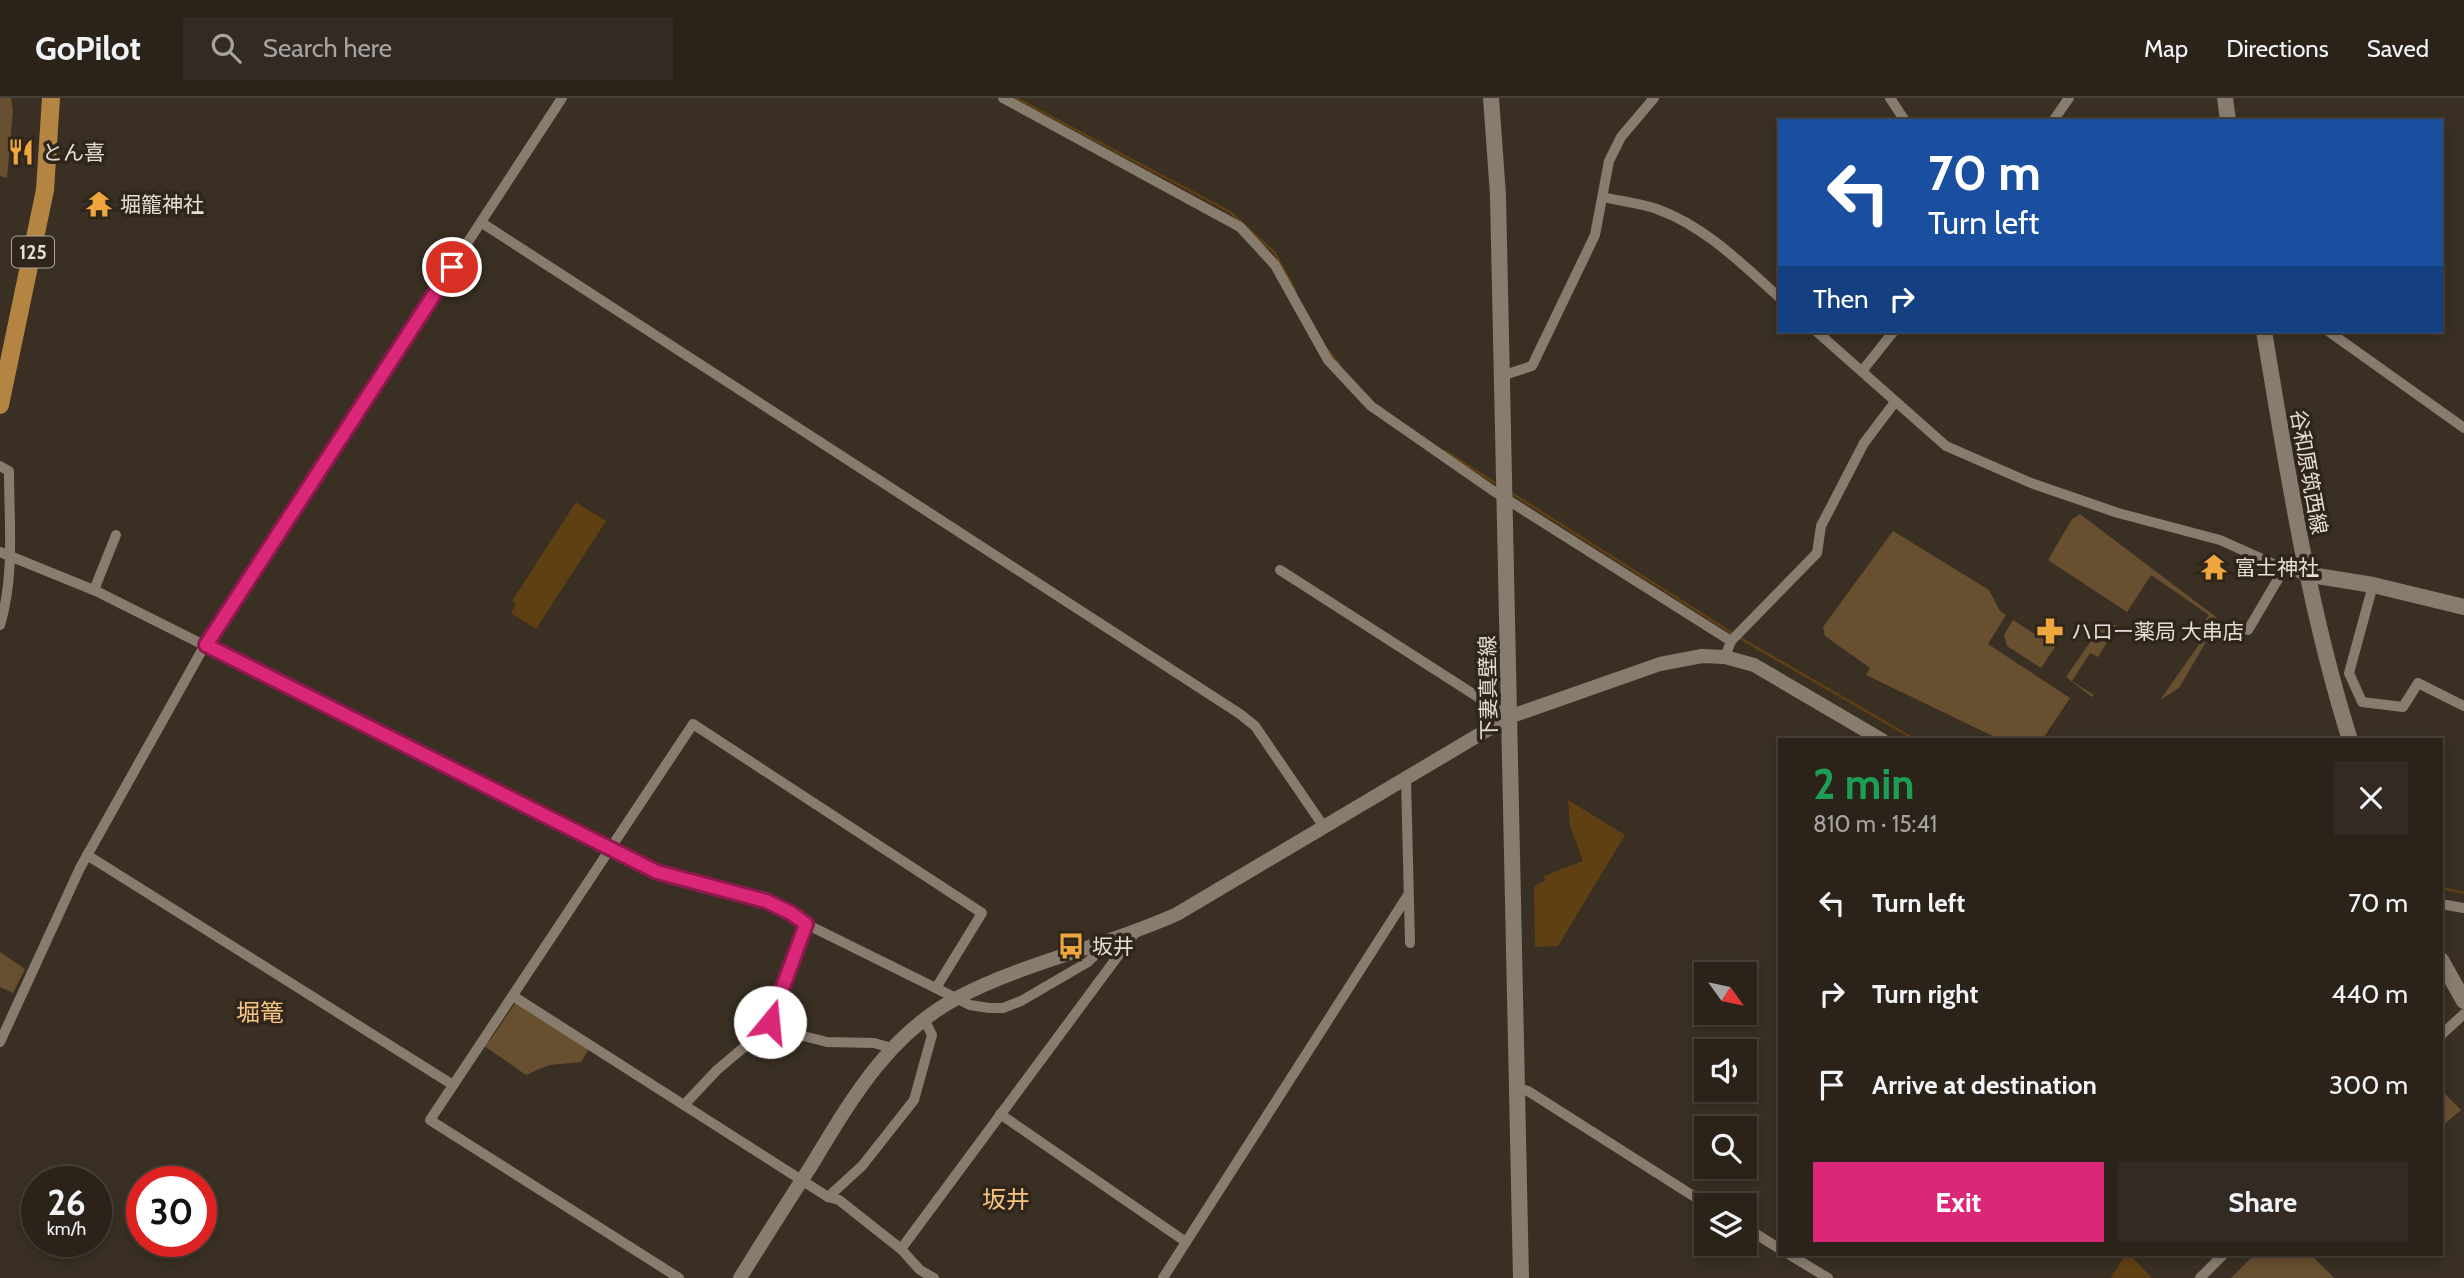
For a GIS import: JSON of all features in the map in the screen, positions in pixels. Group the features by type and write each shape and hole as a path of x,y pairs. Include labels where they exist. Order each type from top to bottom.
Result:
{"highway":[{"name":"125","path":"0,405 46,190 51,98"}],"main road":[{"name":"下妻真壁線","path":"1491,98 1495,127 1521,1278"},
{"path":"2225,98 2228,119"},
{"name":"谷和原筑西線","path":"2263,333 2305,573 2328,671 2349,738"},
{"path":"2305,573 2374,585 2464,607"},
{"path":"2443,964 2464,1001"}],"street":[{"path":"0,1042 87,855 206,645 562,98"},
{"path":"1003,98 1240,227 1275,265 1320,348 1349,385 1395,426 1504,497 1734,637"},
{"path":"1501,376 1532,366 1595,235 1609,161 1621,137 1654,98"},
{"path":"1890,98 1904,119"},
{"path":"2054,119 2069,98"},
{"path":"1603,197 1653,207 1682,219 1718,243 1778,296"},
{"path":"482,223 1240,714 1255,726 1324,827"},
{"path":"1818,333 1946,446 2019,477 2118,513 2220,540 2284,569 2305,573"},
{"path":"1862,371 1892,333"},
{"path":"2331,333 2464,428"},
{"path":"1725,657 1734,637 1817,553 1821,526 1864,443 1895,402"},
{"path":"0,466 9,471 5,554 8,593 0,625"},
{"path":"94,590 116,535"},
{"path":"5,554 94,590 668,876 766,901 806,924 970,1005 1003,1008 1021,1002 1088,962 1107,943"},
{"path":"2248,630 2284,569"},
{"path":"1280,570 1509,717"},
{"path":"2374,585 2349,673 2362,702 2403,707 2418,683 2464,706"},
{"path":"740,1278 859,1087 892,1048 925,1019 956,998 991,983 1135,933 1200,901 1509,717 1660,664 1702,656 1725,657 1764,669 1879,738"},
{"path":"679,1278 430,1120 693,724 982,913 936,988"},
{"path":"1406,779 1410,943"},
{"path":"87,855 453,1085"},
{"path":"1163,1278 1408,895"},
{"path":"2443,904 2464,908"},
{"path":"684,1105 717,1070 768,1027 806,924"},
{"path":"901,1249 1135,933"},
{"path":"513,996 801,1182 839,1200 901,1249 920,1270 934,1278"},
{"path":"2443,1033 2464,1014"},
{"path":"828,1197 862,1166 914,1100 932,1035 925,1019"},
{"path":"768,1027 827,1042 874,1043 892,1048"},
{"path":"1517,1087 1528,1091 1694,1196"},
{"path":"1000,1114 1186,1242"},
{"path":"1757,1235 1778,1248"},
{"path":"1792,1256 1828,1278"},
{"path":"2200,1278 2222,1256"}],"shaded area":[{"path":"0,98 11,98 13,110 7,178 0,176"},
{"path":"576,502 606,521 536,629 511,613 516,604 512,601"},
{"path":"2080,514 2216,617 2213,630 2179,688 2160,700 2212,626 2205,621 2209,615 2151,575 2127,612 2048,560 2072,519"},
{"path":"1893,531 1989,590 2000,611 2006,615 1988,644 2070,698 2043,738 1997,738 1866,675 1870,668 1825,636 1823,627"},
{"path":"2013,620 2055,647 2041,668 2007,646 2004,635"},
{"path":"2108,621 2117,626 2098,657 2090,653 2072,681 2094,695 2092,697 2066,677 2104,622"},
{"path":"1568,800 1625,835 1558,946 1535,947 1534,886 1545,881 1544,876 1583,861 1570,826"},
{"path":"0,952 25,969 13,993 0,987"},
{"path":"516,1002 589,1049 581,1062 549,1065 526,1075 483,1045 491,1039"},
{"path":"2443,1092 2461,1110 2443,1125"},
{"path":"2124,1256 2131,1256 2152,1278 2111,1278"},
{"path":"2253,1256 2312,1256 2334,1278 2231,1278"}],"waterway":[{"path":"1016,98 1230,212 1275,253 1295,290"},
{"path":"1329,351 1340,365"},
{"path":"1445,451 1495,483"},
{"path":"1513,494 1732,633"},
{"path":"1740,638 1913,738"},
{"path":"2443,888 2464,893"}],"place":[{"name":"とん喜","path":"21,152"},
{"name":"堀籠神社","path":"99,204"},
{"name":"富士神社","path":"2214,567"},
{"name":"ハロー薬局 大串店","path":"2050,631"},
{"name":"坂井","path":"1071,946"}],"district":[{"name":"堀篭","path":"260,1012"},
{"name":"坂井","path":"1006,1199"}],"route":[{"path":"452,267 206,645 657,872 766,901 791,913 806,924 770,1022"}]}
